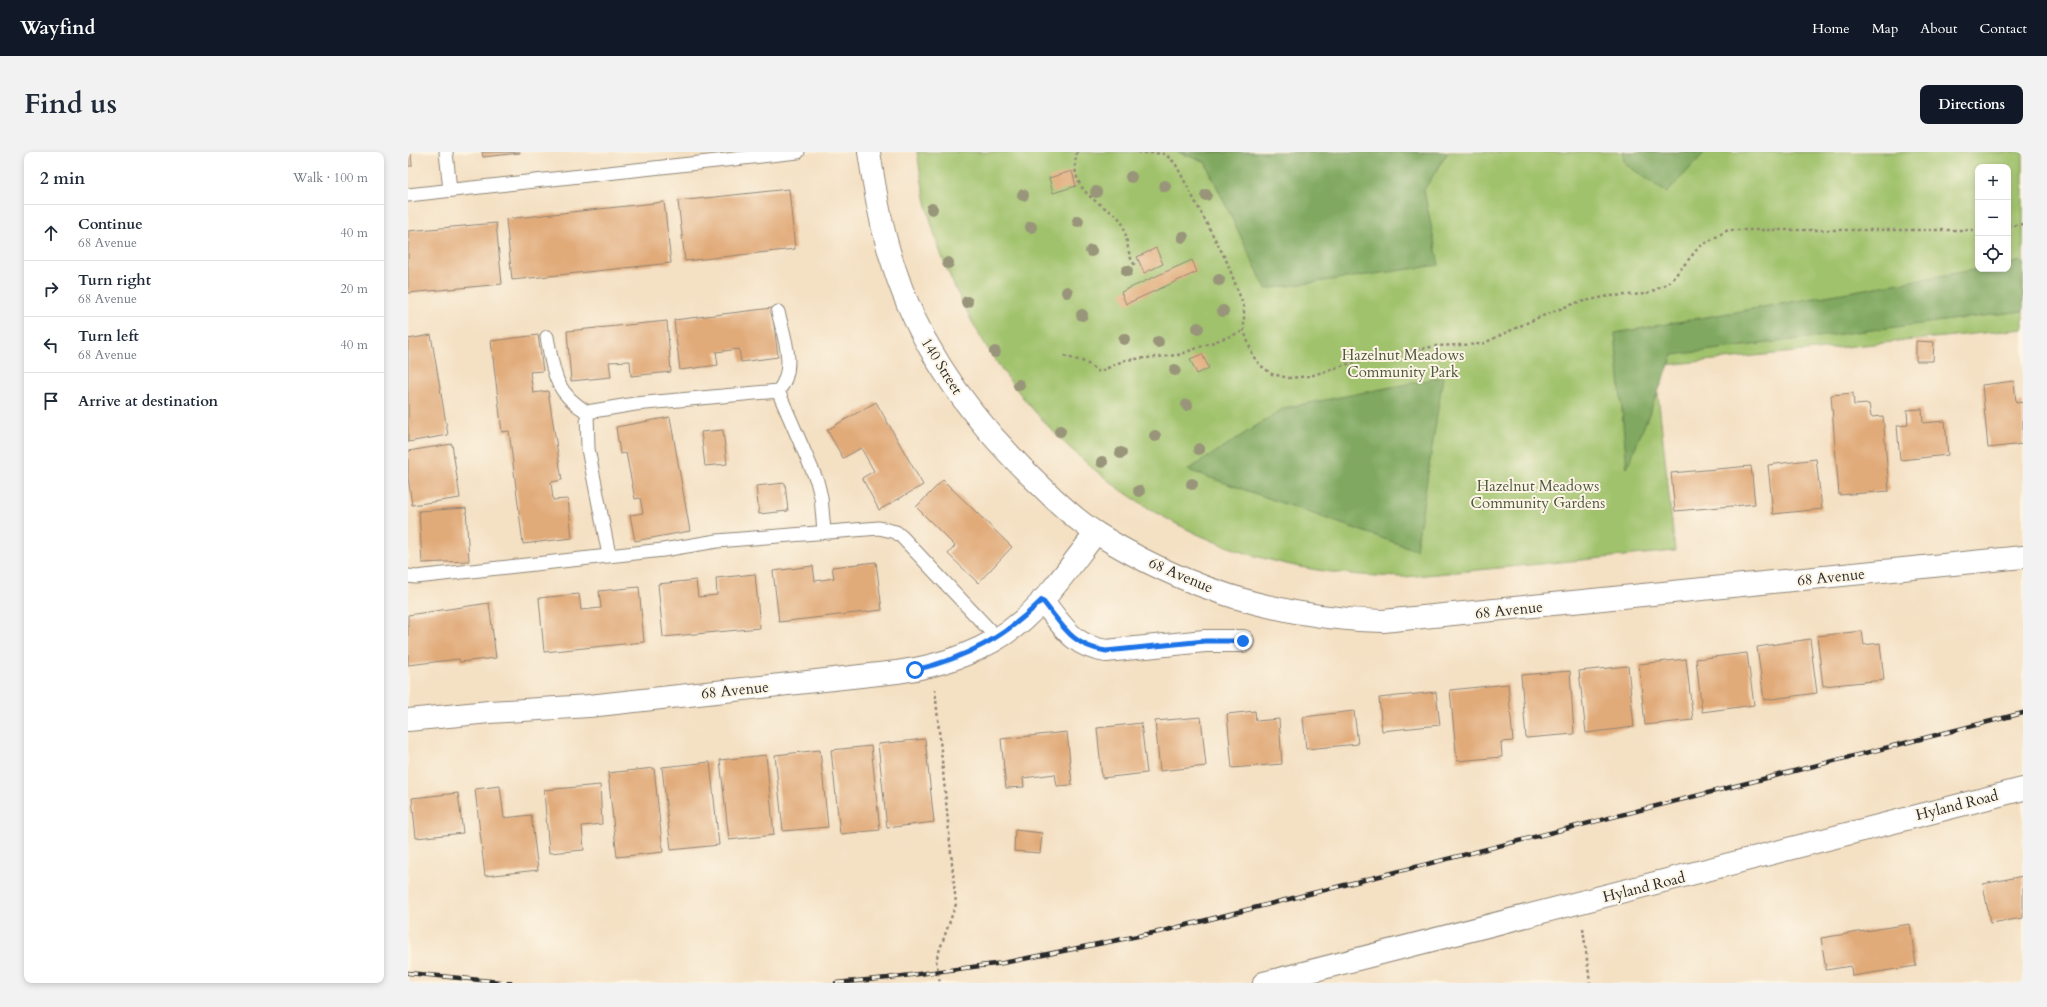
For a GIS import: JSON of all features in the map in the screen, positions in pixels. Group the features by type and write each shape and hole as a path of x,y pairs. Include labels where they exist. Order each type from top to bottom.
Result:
{"street":[{"name":"140 Street","path":"869,152 875,188 893,264 923,335 945,374 970,410 1020,466 1055,500 1096,533"},
{"name":"68 Avenue","path":"408,720 489,712 588,706 915,670 951,660 997,638 1022,620 1042,600 1096,533 1140,558 1193,582 1230,596 1271,608 1313,616 1355,621 1383,621 1438,617 2023,557"},
{"path":"1042,600 1079,643 1091,649 1106,651 1205,641 1243,641"},
{"name":"Hyland Road","path":"1264,983 2023,789"}],"lane":[{"path":"446,152 450,190"},
{"path":"408,195 711,157 798,152"},
{"path":"547,337 557,382 564,395 575,405 587,412 635,404 778,391 785,384 788,364 778,312"},
{"path":"778,391 817,481 821,497 824,531"},
{"path":"587,412 588,448 609,555"},
{"path":"408,576 416,577 486,571 609,555 663,550 717,541 870,528 896,532 997,638"}],"path":[{"path":"1077,152 1074,162 1081,189 1116,215 1122,222 1131,260 1135,265"},
{"path":"1138,152 1166,153 1175,163 1227,262 1244,307 1244,331 1252,356 1260,365 1272,374 1289,378 1310,376 1351,363 1436,346 1482,344 1535,319 1576,303 1609,296 1647,294 1670,282 1699,247 1728,230 1975,230"},
{"path":"2011,226 2023,224"},
{"path":"1064,356 1085,362 1099,372 1125,360 1178,355 1244,331"},
{"path":"934,685 956,904 936,960 940,983"},
{"path":"1583,928 1590,983"}],"green space":[{"name":"Hazelnut Meadows Community Park","path":"917,152 2023,152 2023,329 1655,366 1675,551 1405,577 1328,572 1282,563 1226,546 1174,522 1124,492 1079,456 1038,416 1002,370 972,321 941,255 925,197"},
{"path":"1178,152 1448,152 1424,190 1439,265 1266,289 1205,162"},
{"path":"1623,152 1705,152 1667,193 1624,163"},
{"path":"2023,261 2023,311 1673,355 1627,468 1615,333 1975,270 1975,272 2011,272 2011,263"},
{"path":"1443,377 1416,550 1188,470 1284,408"}],"building":[{"path":"408,152 411,152 412,166 408,166"},
{"path":"482,152 520,152 520,153 483,157"},
{"path":"1072,171 1076,186 1053,193 1049,178"},
{"path":"789,189 795,249 685,261 678,201"},
{"path":"664,202 671,263 512,280 506,219"},
{"path":"496,223 502,284 408,293 408,231"},
{"path":"1156,248 1163,264 1144,273 1137,257"},
{"path":"1192,260 1197,272 1126,304 1121,292"},
{"path":"772,308 778,357 741,362 739,349 716,352 718,365 680,370 674,320"},
{"path":"667,321 671,372 631,376 630,361 609,362 611,377 571,381 567,331"},
{"path":"431,335 448,435 408,442 408,339"},
{"path":"538,335 543,371 530,372 533,393 548,391 562,480 551,482 553,500 568,499 572,538 523,544 509,431 502,432 491,341"},
{"path":"1916,341 1934,342 1933,361 1916,361"},
{"path":"1202,354 1209,368 1197,374 1190,359"},
{"path":"2014,381 2016,403 2023,402 2023,444 1988,448 1982,385"},
{"path":"1853,393 1854,405 1869,404 1871,417 1883,416 1889,491 1839,495 1831,395"},
{"path":"876,402 923,485 879,510 862,478 874,471 861,448 843,458 827,430"},
{"path":"1922,409 1923,423 1945,421 1948,455 1900,460 1897,426 1908,425 1907,410"},
{"path":"670,417 690,531 635,541 630,515 643,513 640,498 635,499 626,453 620,454 616,427"},
{"path":"723,430 727,464 705,466 701,432"},
{"path":"452,444 460,498 412,505 408,478 408,451"},
{"path":"1816,459 1822,509 1773,514 1768,465"},
{"path":"1751,466 1755,504 1675,511 1671,473"},
{"path":"943,480 1012,547 978,583 948,554 955,546 916,507"},
{"path":"785,483 788,511 759,514 756,486"},
{"path":"466,508 469,561 422,563 419,511"},
{"path":"876,562 882,610 779,622 773,571 813,566 815,581 834,578 832,567"},
{"path":"755,574 760,628 663,637 658,584 696,580 698,597 717,595 716,578"},
{"path":"639,587 644,642 544,652 539,598 579,594 581,610 601,608 599,591"},
{"path":"489,603 496,658 460,662 459,659 408,665 408,615"},
{"path":"1862,631 1864,645 1880,643 1884,680 1823,686 1817,636"},
{"path":"1810,639 1817,693 1764,700 1757,647"},
{"path":"1747,653 1754,705 1702,712 1696,659"},
{"path":"1686,659 1693,720 1645,725 1639,664"},
{"path":"1628,666 1634,727 1586,733 1579,671"},
{"path":"1570,671 1574,734 1526,738 1521,675"},
{"path":"1508,684 1513,741 1501,742 1502,757 1457,761 1450,690"},
{"path":"1436,692 1440,725 1382,731 1379,698"},
{"path":"1255,711 1256,721 1279,719 1282,764 1232,768 1227,714"},
{"path":"1354,711 1358,744 1306,749 1303,717"},
{"path":"1201,717 1206,766 1160,771 1155,721"},
{"path":"1141,723 1147,773 1102,778 1097,728"},
{"path":"1067,732 1072,785 1057,786 1055,774 1023,778 1024,787 1006,788 1001,739"},
{"path":"925,739 934,822 887,828 878,744"},
{"path":"871,746 880,830 840,834 831,750"},
{"path":"820,750 828,827 783,831 775,755"},
{"path":"766,755 774,835 729,840 720,760"},
{"path":"710,762 719,845 671,850 662,767"},
{"path":"654,768 663,852 617,857 608,773"},
{"path":"600,785 602,824 582,826 584,850 549,853 544,790"},
{"path":"500,786 504,818 531,815 538,870 485,876 475,789"},
{"path":"458,793 463,833 416,838 412,798"},
{"path":"1015,830 1042,833 1040,853 1014,851"},
{"path":"2023,876 2023,918 1990,923 1983,884"},
{"path":"1910,924 1916,966 1852,976 1851,966 1826,970 1821,938"}],"railway":[{"path":"836,983 888,978 1003,963 1163,931 2023,713"},
{"path":"408,973 511,983"}],"route":[{"path":"915,670 951,660 983,646 1022,620 1042,600 1079,643 1091,649 1106,651 1205,641 1243,641"}],"park label":[{"name":"Hazelnut Meadows Community Gardens","path":"1538,494"}]}
